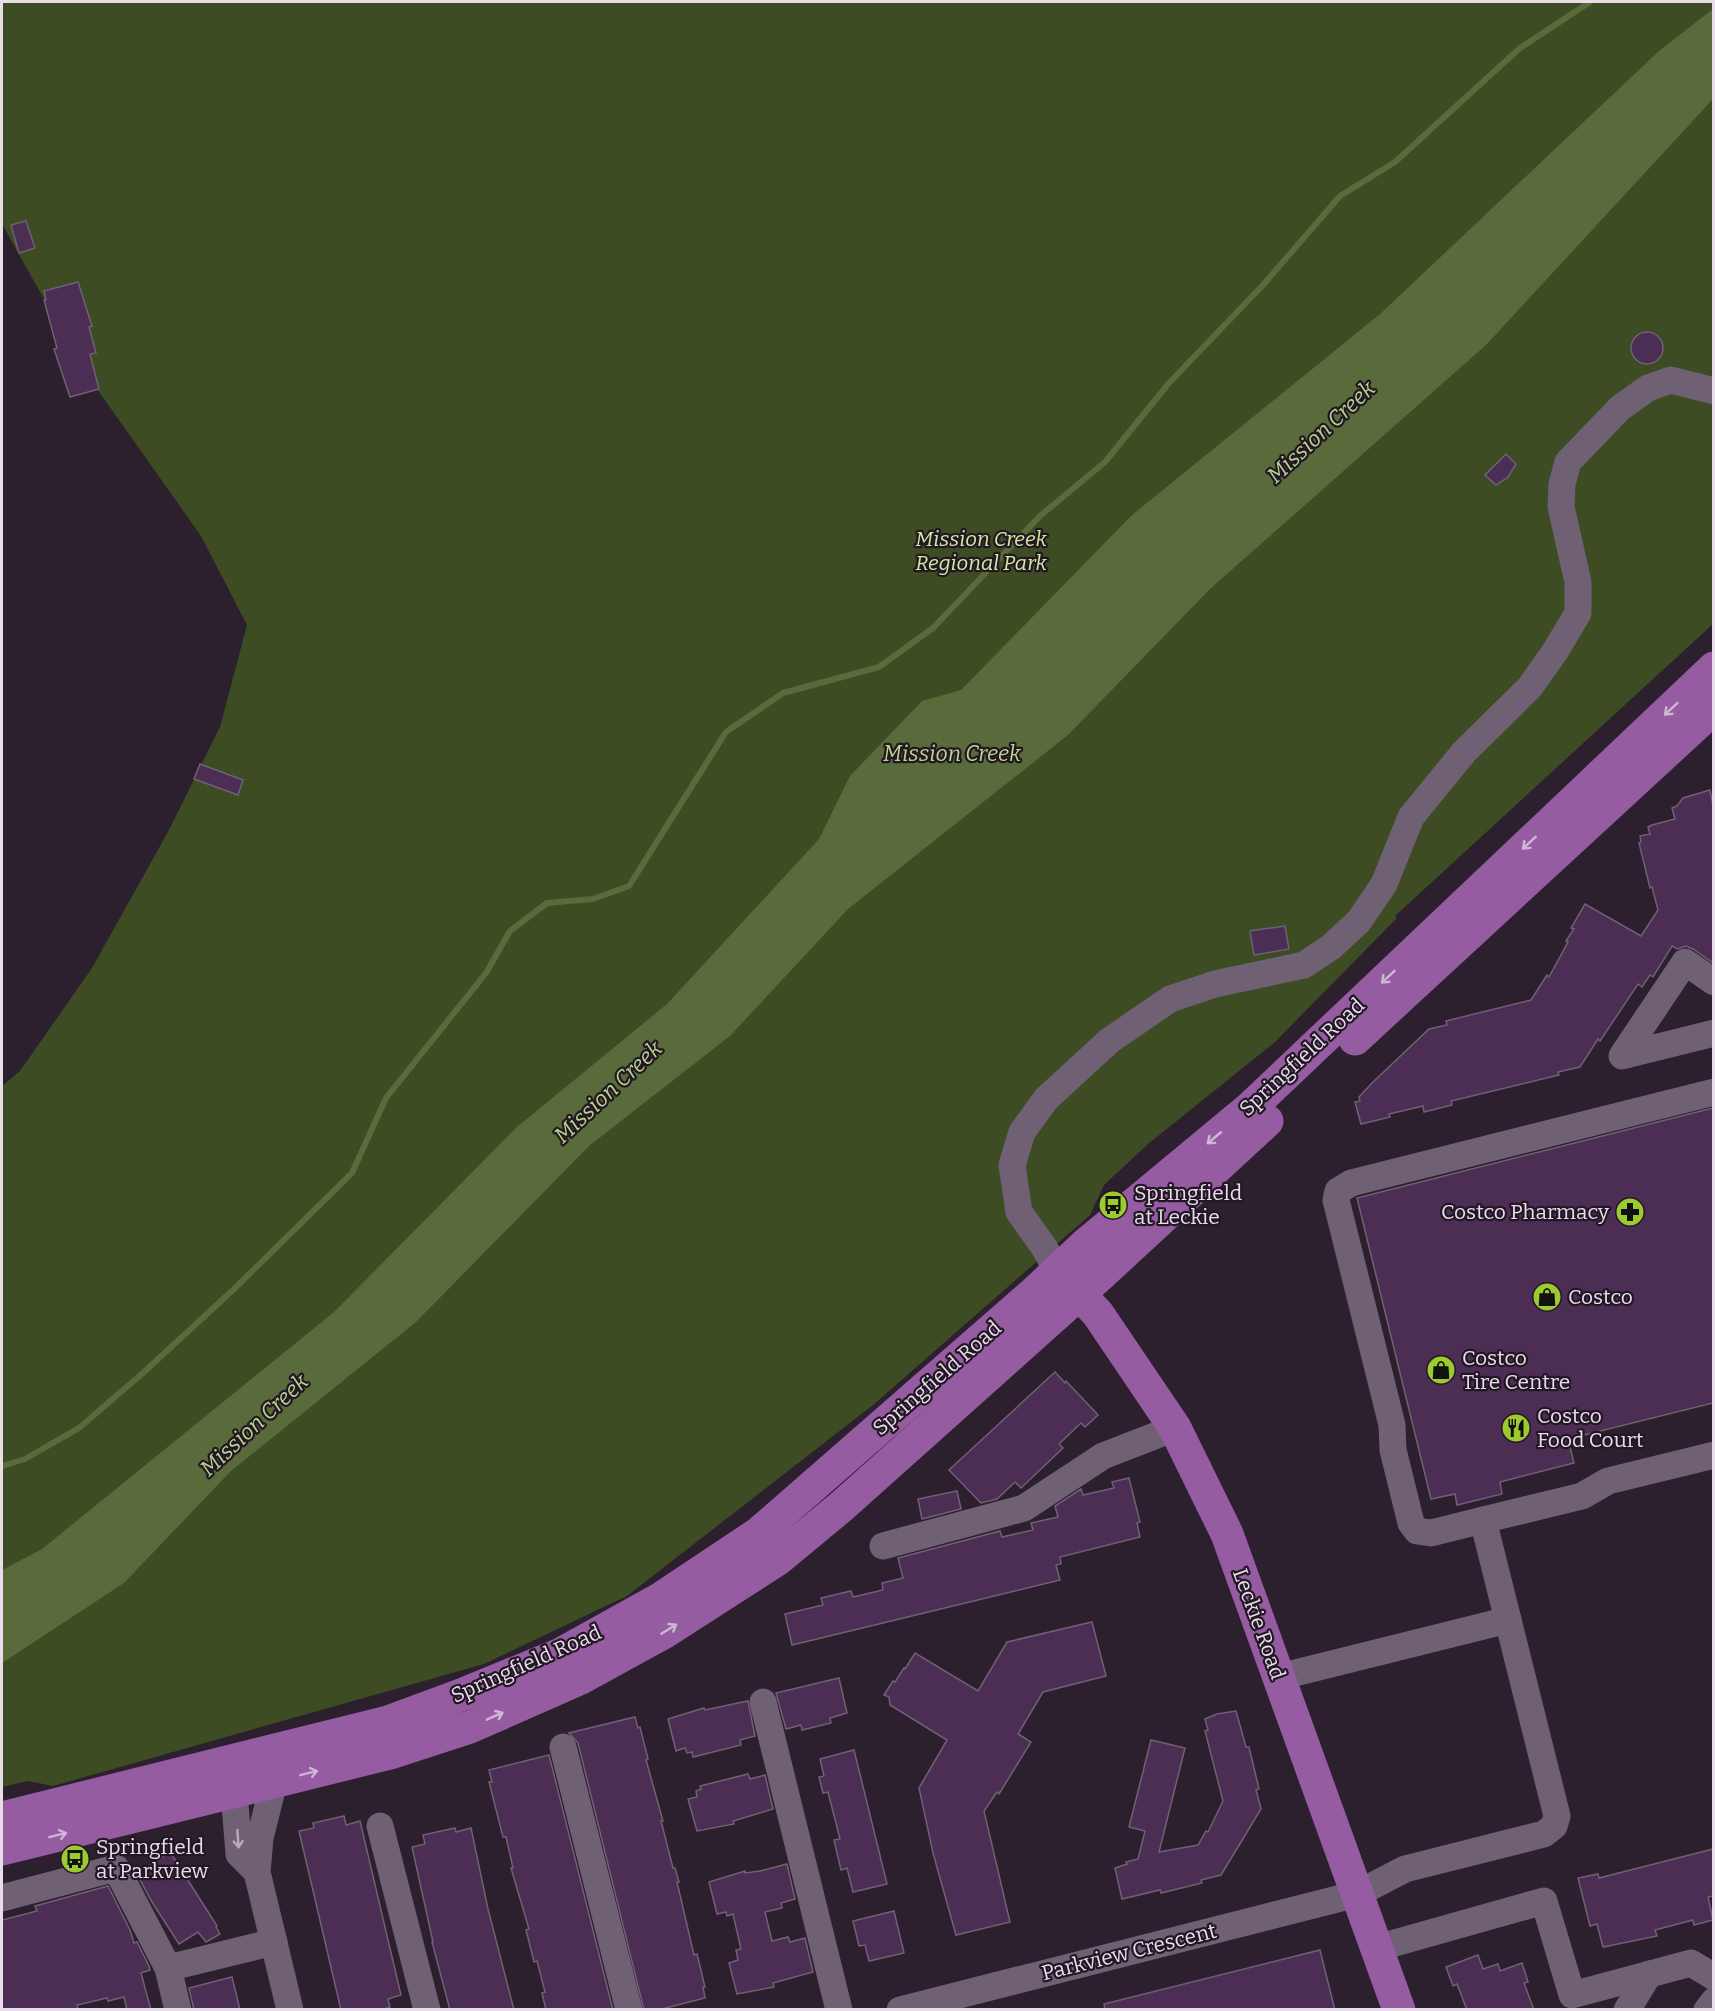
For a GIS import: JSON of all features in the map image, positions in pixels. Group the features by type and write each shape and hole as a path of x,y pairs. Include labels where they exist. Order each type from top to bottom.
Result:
{"main road":[{"name":"Springfield Road","path":"2,1818 235,1776 274,1782 390,1753 470,1727 579,1679 663,1633 778,1559 842,1506 1068,1282 1085,1245 1250,1108 1713,668"},
{"name":"Springfield Road","path":"2,1849 235,1776 461,1695 561,1654 660,1599 759,1533 1068,1282 1713,708"},
{"name":"Leckie Road","path":"1068,1282 1098,1314 1175,1428 1227,1534 1399,2010"}],"street":[{"path":"1068,1282 1019,1212 1012,1165 1022,1132 1046,1099 1109,1041 1170,999 1215,984 1304,965 1331,947 1359,921 1384,884 1411,817 1464,752 1530,687 1578,613 1578,582 1561,507 1562,484 1568,462 1620,408 1648,388 1671,380 1713,391"},
{"path":"1713,982 1684,963 1622,1056 1713,1033"},
{"path":"1713,1092 1351,1183 1338,1191 1336,1200 1392,1425 1393,1450 1411,1523 1417,1532 1431,1533 1582,1496 1608,1481 1713,1455"},
{"path":"883,1546 1024,1508 1103,1456 1175,1428"},
{"name":"Parkview Crescent","path":"900,2010 1358,1894 1405,1869 1544,1834 1554,1826 1557,1816 1483,1520"},
{"path":"1279,1677 1508,1620"},
{"path":"763,1702 839,2010"},
{"path":"564,1747 629,2010"},
{"path":"235,1776 239,1854 257,1872"},
{"path":"274,1782 260,1838 257,1872 290,2010"},
{"path":"380,1826 427,2010"},
{"path":"2,1898 116,1868 168,1968 178,2010"},
{"path":"1377,1948 1544,1901 1572,1995 1691,1963 1713,1977"},
{"path":"168,1968 274,1942"},
{"path":"1628,2010 1649,1974"},
{"path":"1707,2010 1713,2001"}],"green space":[{"name":"Mission Creek Regional Park","path":"2,2 1713,2 1713,624 1395,916 1397,918 1274,1043 1148,1144 1104,1185 1090,1215 873,1405 627,1596 484,1664 53,1786 28,1781 2,1787 2,1086 20,1071 92,968 169,830 220,727 247,625 201,536 85,372 2,224"}],"water":[{"name":"Mission Creek","path":"1713,9 1713,99 1486,345 1210,589 1068,735 848,909 730,1036 589,1146 416,1322 231,1471 124,1583 2,1663 2,1570 42,1549 334,1312 517,1127 667,1004 819,839 850,776 922,701 961,690 1132,515 1380,314 1659,51"}],"building":[{"path":"26,221 35,248 19,253 11,225"},
{"path":"78,282 92,326 89,327 96,353 90,354 99,389 70,397 54,349 57,348 44,300 46,300 44,291"},
{"path":"1647,332 1658,337 1663,348 1658,359 1647,364 1636,359 1631,348 1636,337"},
{"path":"1506,454 1516,464 1508,477 1496,485 1485,475"},
{"path":"200,764 243,780 238,795 194,779"},
{"path":"1710,790 1713,806 1713,963 1686,946 1677,949 1672,946 1653,977 1650,975 1642,987 1638,984 1580,1067 1558,1072 1559,1075 1451,1101 1452,1105 1424,1112 1423,1106 1361,1124 1355,1102 1360,1101 1359,1097 1372,1083 1429,1029 1447,1025 1446,1021 1531,1000 1547,975 1549,977 1574,929 1571,928 1585,904 1641,936 1658,910 1639,843 1641,842 1640,836 1650,834 1648,827 1652,825 1675,819 1672,808 1677,806 1683,798"},
{"path":"1285,926 1289,949 1254,955 1250,931"},
{"name":"Costco","path":"1713,1108 1713,1403 1568,1439 1574,1463 1500,1482 1502,1494 1457,1505 1455,1494 1431,1499 1357,1198"},
{"path":"1055,1372 1098,1415 1085,1427 1081,1423 1059,1444 1063,1448 1021,1488 1015,1482 997,1499 981,1503 949,1470"},
{"path":"1129,1478 1140,1522 1137,1523 1140,1537 1060,1557 1061,1564 1056,1565 1060,1580 792,1645 785,1614 823,1605 821,1598 851,1591 853,1597 883,1590 882,1583 903,1578 898,1558 1000,1531 1002,1537 1033,1530 1031,1523 1058,1517 1055,1506 1081,1489 1083,1495 1114,1488 1112,1482"},
{"path":"957,1491 961,1509 922,1519 918,1499"},
{"path":"1092,1622 1106,1676 1043,1692 1018,1734 1031,1742 999,1794 997,1792 984,1811 1010,1922 956,1935 933,1853 919,1788 947,1740 890,1705 889,1697 884,1695 915,1653 978,1691 1007,1642"},
{"path":"839,1678 847,1713 830,1718 831,1723 802,1730 801,1725 786,1729 776,1693"},
{"path":"748,1701 755,1736 740,1740 741,1745 693,1757 692,1752 687,1753 685,1748 676,1751 668,1719 704,1708 705,1710"},
{"path":"1236,1711 1246,1747 1249,1747 1259,1789 1256,1790 1261,1809 1221,1875 1201,1880 1202,1883 1161,1893 1160,1890 1122,1899 1115,1868 1138,1859 1145,1831 1129,1827 1151,1740 1185,1748 1159,1852 1198,1845 1206,1831 1208,1832 1223,1801 1205,1731 1208,1730 1205,1719 1217,1714"},
{"path":"635,1717 638,1728 640,1727 648,1759 646,1760 663,1821 661,1821 679,1882 677,1882 694,1955 697,1954 705,1987 703,1987 705,1998 658,2010 644,2010 578,1743 569,1733"},
{"path":"854,1750 887,1884 853,1892 847,1868 841,1870 834,1840 840,1839 828,1792 823,1793 819,1777 824,1776 820,1759"},
{"path":"549,1755 613,2010 546,2010 542,1993 545,1992 537,1961 534,1962 526,1930 529,1929 511,1868 513,1868 506,1837 503,1837 489,1782 492,1782 489,1770"},
{"path":"748,1774 750,1779 765,1775 773,1809 733,1821 734,1824 697,1831 688,1799 697,1797 696,1791 701,1789 700,1786"},
{"path":"344,1816 346,1825 360,1821 401,1995 388,1999 390,2007 381,2010 341,2010 299,1831 314,1828 313,1823"},
{"path":"455,1828 456,1832 471,1828 488,1909 514,2010 450,2010 432,1942 412,1847 425,1844 423,1835"},
{"path":"1713,1849 1713,1896 1708,1897 1713,1920 1694,1925 1693,1920 1655,1930 1657,1936 1603,1947 1597,1924 1590,1926 1578,1878 1598,1874 1599,1878"},
{"path":"170,1852 217,1926 220,1934 206,1942 198,1932 179,1944 139,1878 144,1877 141,1871"},
{"path":"787,1864 795,1899 781,1903 782,1908 765,1912 772,1941 788,1937 790,1942 805,1938 813,1972 773,1983 774,1987 737,1994 729,1963 738,1960 736,1950 741,1949 733,1914 727,1916 726,1912 717,1914 709,1882 745,1871 745,1873 760,1871"},
{"path":"108,1886 134,1943 137,1942 149,1966 150,1970 141,1973 151,2010 127,2010 124,1997 108,2001 107,1998 77,2005 78,2010 2,2010 2,1920 37,1911 35,1906"},
{"path":"894,1911 904,1953 869,1961 865,1945 859,1946 853,1921"},
{"path":"1320,1950 1335,2010 1105,2010 1104,2004"},
{"path":"1478,1955 1483,1969 1498,1964 1500,1971 1522,1963 1528,1982 1524,1983 1534,2010 1467,2010 1457,1984 1453,1986 1446,1967"},
{"path":"232,1977 240,2010 194,2010 189,1988"}],"waterway":[{"path":"2,1466 25,1459 79,1428 234,1289 352,1173 386,1098 486,973 510,931 547,903 593,899 629,886 726,732 783,693 879,667 933,628 1040,516 1105,462 1169,383 1263,285 1340,196 1395,162 1520,48 1590,2"}],"place":[{"name":"Springfield at Leckie","path":"1113,1205"},
{"name":"Costco Pharmacy","path":"1630,1212"},
{"name":"Costco","path":"1547,1297"},
{"name":"Costco Tire Centre","path":"1441,1370"},
{"name":"Costco Food Court","path":"1516,1428"},
{"name":"Springfield at Parkview","path":"75,1859"}]}
